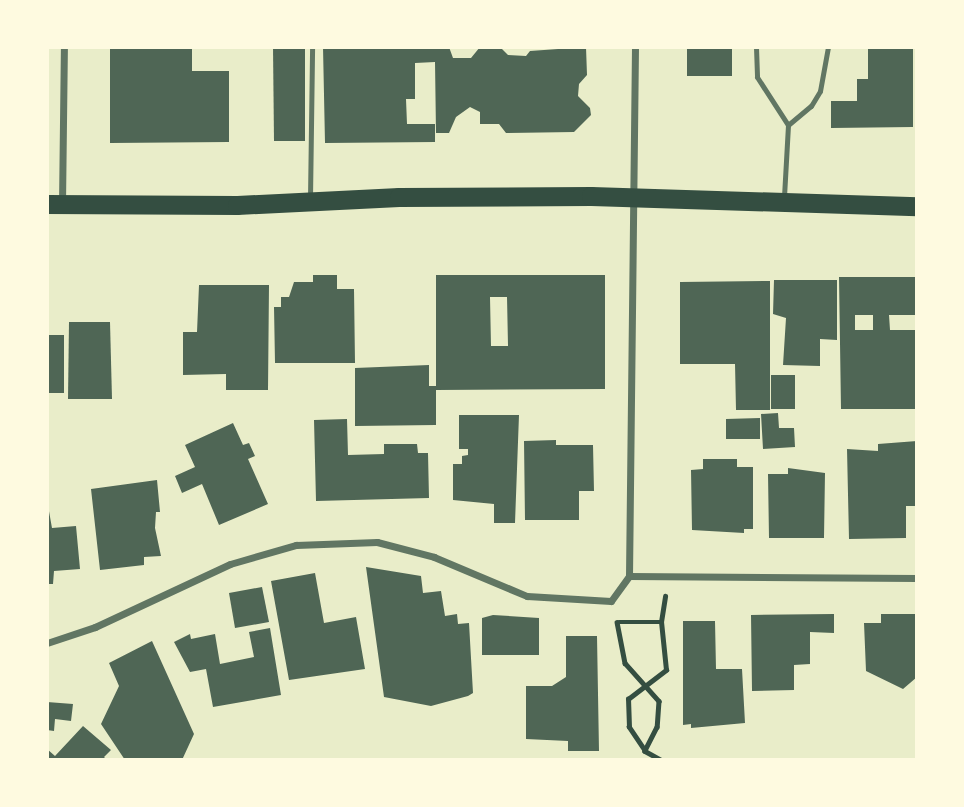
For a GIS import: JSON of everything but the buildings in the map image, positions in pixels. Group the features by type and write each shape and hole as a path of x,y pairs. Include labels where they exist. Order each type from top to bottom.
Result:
{"highway":[{"path":"55,204 310,204 399,197 633,197 917,206"}],"street":[{"path":"55,204 64,47"},
{"path":"47,643 95,627 230,564 296,545 377,542 434,557 527,596 611,601 629,576 635,47"},
{"path":"629,576 917,578"}],"lane":[{"path":"310,204 312,47"},
{"path":"756,47 757,77 788,125 784,203"},
{"path":"788,125 811,106 820,91 828,47"}],"path":[{"path":"661,760 645,751 629,727 628,699 666,670 661,622 667,578"},
{"path":"611,601 618,622 625,663 659,701 656,727 645,751"},
{"path":"618,622 661,622"}]}
